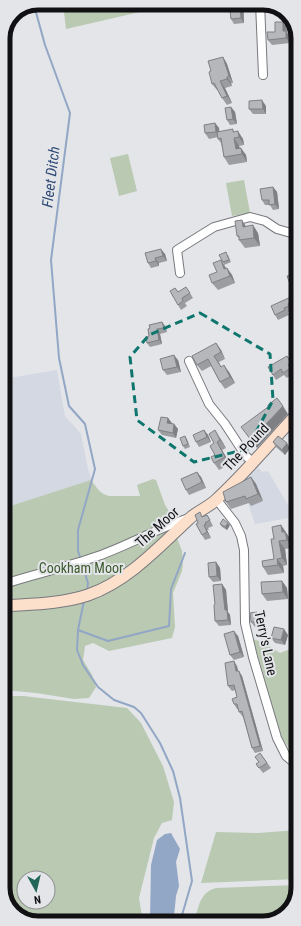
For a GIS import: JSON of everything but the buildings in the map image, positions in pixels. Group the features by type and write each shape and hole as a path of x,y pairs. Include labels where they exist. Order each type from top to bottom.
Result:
{"main road":[{"name":"The Pound","path":"217,500 238,481 253,462 291,421"},
{"name":"The Moor","path":"10,606 58,605 99,591 127,574 173,534 190,517 217,500"}],"street":[{"path":"260,10 263,75"},
{"path":"180,273 177,250 214,227 250,217 265,221 277,229 291,233"},
{"path":"189,361 209,404 225,424 246,456 253,462"},
{"name":"Terry's Lane","path":"217,500 235,523 241,536 244,550 246,623 253,657 277,738 286,756 291,760"},
{"path":"10,582 99,556 190,517"}],"lane":[{"path":"287,425 291,429"}],"highlighted area":[{"path":"200,313 270,354 273,400 247,449 194,462 137,420 130,357 149,335"}],"shaded area":[{"path":"57,370 65,416 81,434 88,469 92,480 10,506 10,378"},
{"path":"255,464 262,472 268,471 291,510 291,518 255,524 246,497 233,488"}],"green space":[{"path":"64,10 149,10 66,29"},
{"path":"128,154 137,191 119,196 110,158"},
{"path":"244,180 250,213 232,216 226,183"},
{"name":"Cookham Moor","path":"153,479 156,480 165,505 182,532 177,538 182,551 183,563 182,571 173,593 175,627 172,638 109,651 93,643 85,646 83,660 92,675 96,687 89,698 74,699 10,691 10,506 91,480 103,494 109,496 140,496 137,485"},
{"path":"253,639 264,643 280,653 291,649 291,751 281,736"},
{"path":"10,696 23,696 127,708 141,723 163,766 174,802 172,820 162,823 154,838 139,898 142,916 36,916 29,915 21,910 56,910 56,870 16,870 16,905 12,899 10,888"},
{"path":"291,831 291,879 201,883 216,832 258,833"},
{"path":"291,885 290,897 283,908 270,915 196,916 200,901 206,893 216,888"}],"water":[{"path":"171,833 180,849 176,862 179,886 176,896 174,916 150,916 151,865 157,840 165,834"}],"waterway":[{"name":"Fleet Ditch","path":"36,10 45,45 70,113 51,260 59,358 69,406 85,424 95,469 78,530 78,551 81,560"},
{"path":"78,630 108,641 169,626 171,589 185,553"},
{"path":"82,564 88,583 87,591"},
{"path":"84,601 78,630 77,650 83,665 98,687 114,700 134,707 141,713 160,743 173,771 180,798 192,881 182,916"}]}
